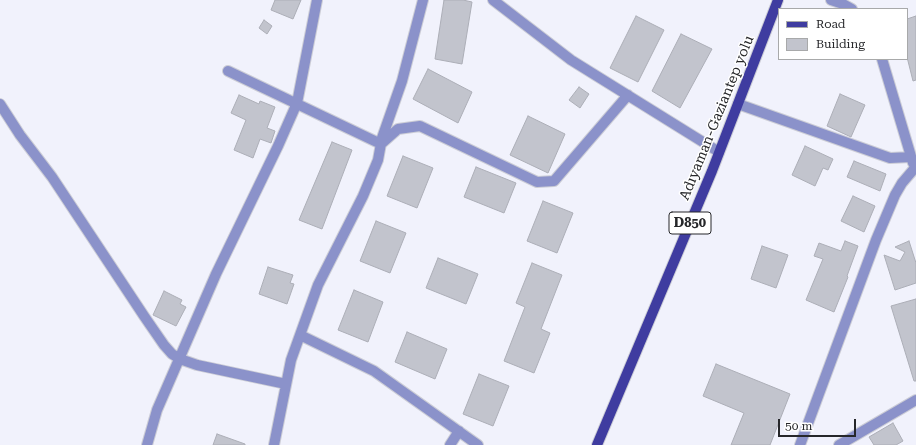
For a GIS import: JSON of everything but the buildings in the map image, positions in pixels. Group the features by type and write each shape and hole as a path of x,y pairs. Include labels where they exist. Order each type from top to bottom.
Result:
{"main road":[{"name":"Adıyaman-Gaziantep yolu","path":"597,445 719,152 778,0"}],"street":[{"path":"147,445 157,410 216,274 278,146 297,103 317,0"},
{"path":"274,445 286,384 300,335 318,285 363,196 378,160 381,144 402,81 423,0"},
{"path":"494,0 571,60 719,152"},
{"path":"831,0 850,8"},
{"path":"800,445 876,240 895,195 902,183 915,172 882,60"},
{"path":"228,71 381,144"},
{"path":"381,144 398,129 420,126 537,182 554,181 628,95"},
{"path":"0,104 20,135 52,177 164,345 172,354 180,359 197,365 286,384"},
{"path":"738,104 890,158 911,156"},
{"path":"300,335 374,371 478,445"},
{"path":"839,445 916,400"},
{"path":"450,445 459,431"}]}
